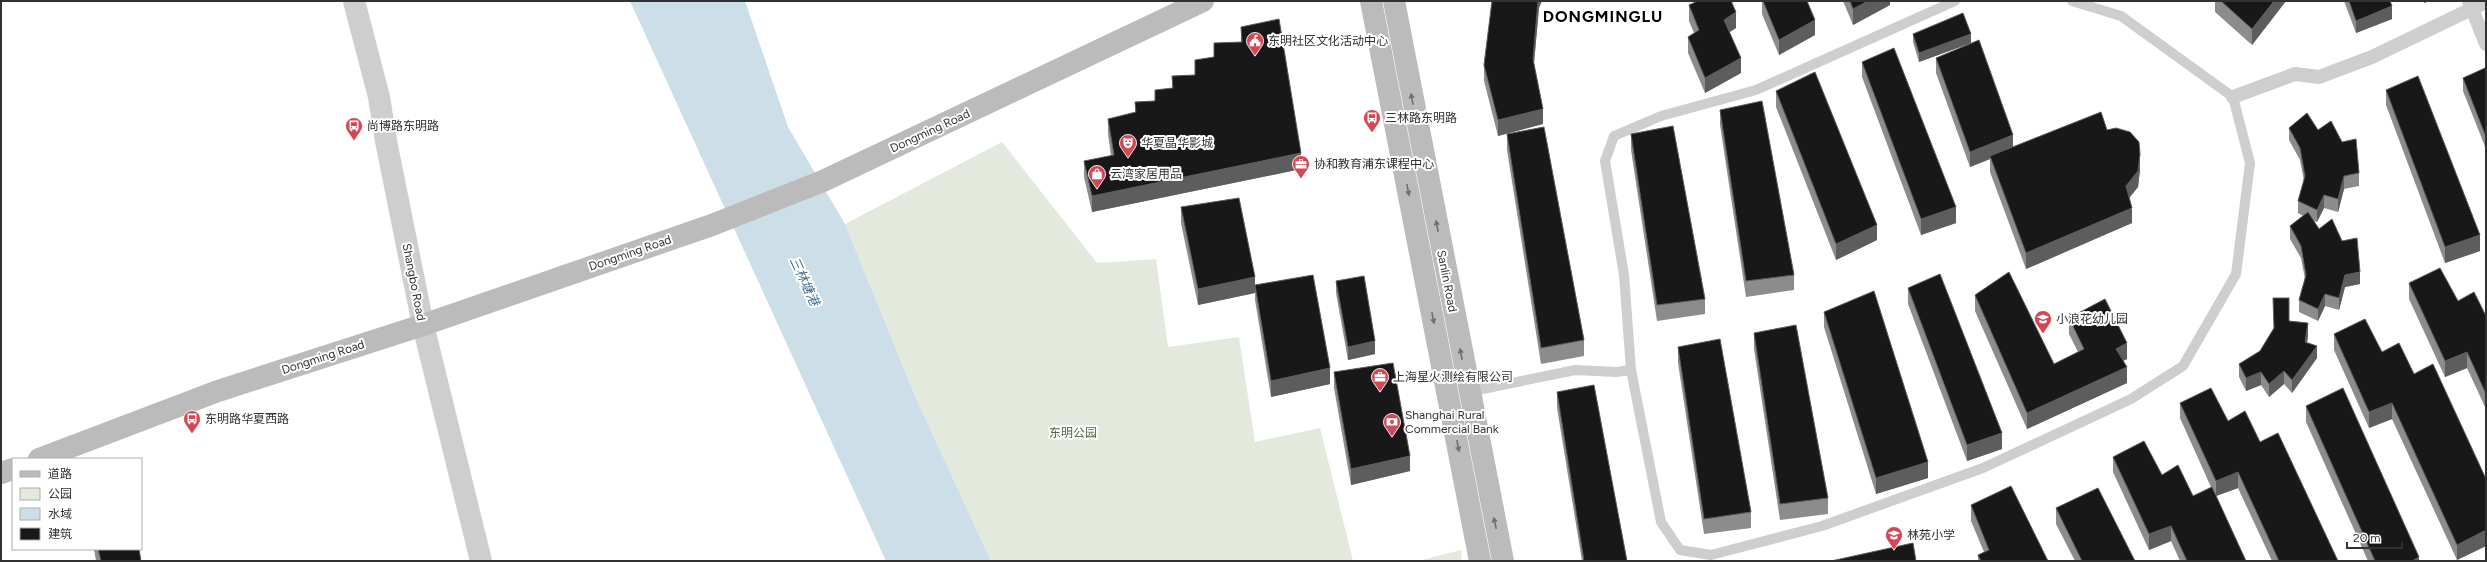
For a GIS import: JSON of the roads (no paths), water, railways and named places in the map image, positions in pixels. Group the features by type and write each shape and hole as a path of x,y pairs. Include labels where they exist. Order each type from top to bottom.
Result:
{"main road":[{"name":"Dongming Road","path":"42,458 218,391 423,325 712,225 823,181 1203,1"},
{"name":"Sanlin Road","path":"1371,1 1480,561"},
{"name":"Sanlin Road","path":"1394,1 1468,392 1503,561"},
{"path":"1,473 12,469"}],"street":[{"name":"Shangbo Road","path":"354,1 379,97 386,141 423,325 481,561"},
{"path":"2234,97 2295,74 2319,76 2372,57 2471,5 2486,2"},
{"path":"2471,5 2486,44"}],"lane":[{"path":"1955,1 1756,90 1661,116 1614,136 1604,161 1624,275 1632,370 1661,522 1680,550 1711,555 1822,526 1983,468 2131,399 2183,366 2236,274 2250,163 2234,97 2121,16 2072,1"},
{"path":"1468,392 1575,370 1616,372 1632,370"}],"water":[{"name":"三林塘港","path":"630,1 745,1 788,127 845,224 915,396 991,561 886,561"}],"place":[{"name":"东明社区文化活动中心","path":"1255,56"},
{"name":"三林路东明路","path":"1372,133"},
{"name":"尚博路东明路","path":"354,141"},
{"name":"华夏晶华影城","path":"1128,158"},
{"name":"协和教育浦东课程中心","path":"1301,179"},
{"name":"云湾家居用品","path":"1097,189"},
{"name":"小浪花幼儿园","path":"2043,334"},
{"name":"上海星火测绘有限公司","path":"1380,392"},
{"name":"东明路华夏西路","path":"192,434"},
{"name":"Shanghai Rural Commercial Bank","path":"1392,437"},
{"name":"林苑小学","path":"1894,550"}],"district":[{"name":"DONGMINGLU","path":"1603,16"}],"park label":[{"name":"东明公园","path":"1073,433"}]}
